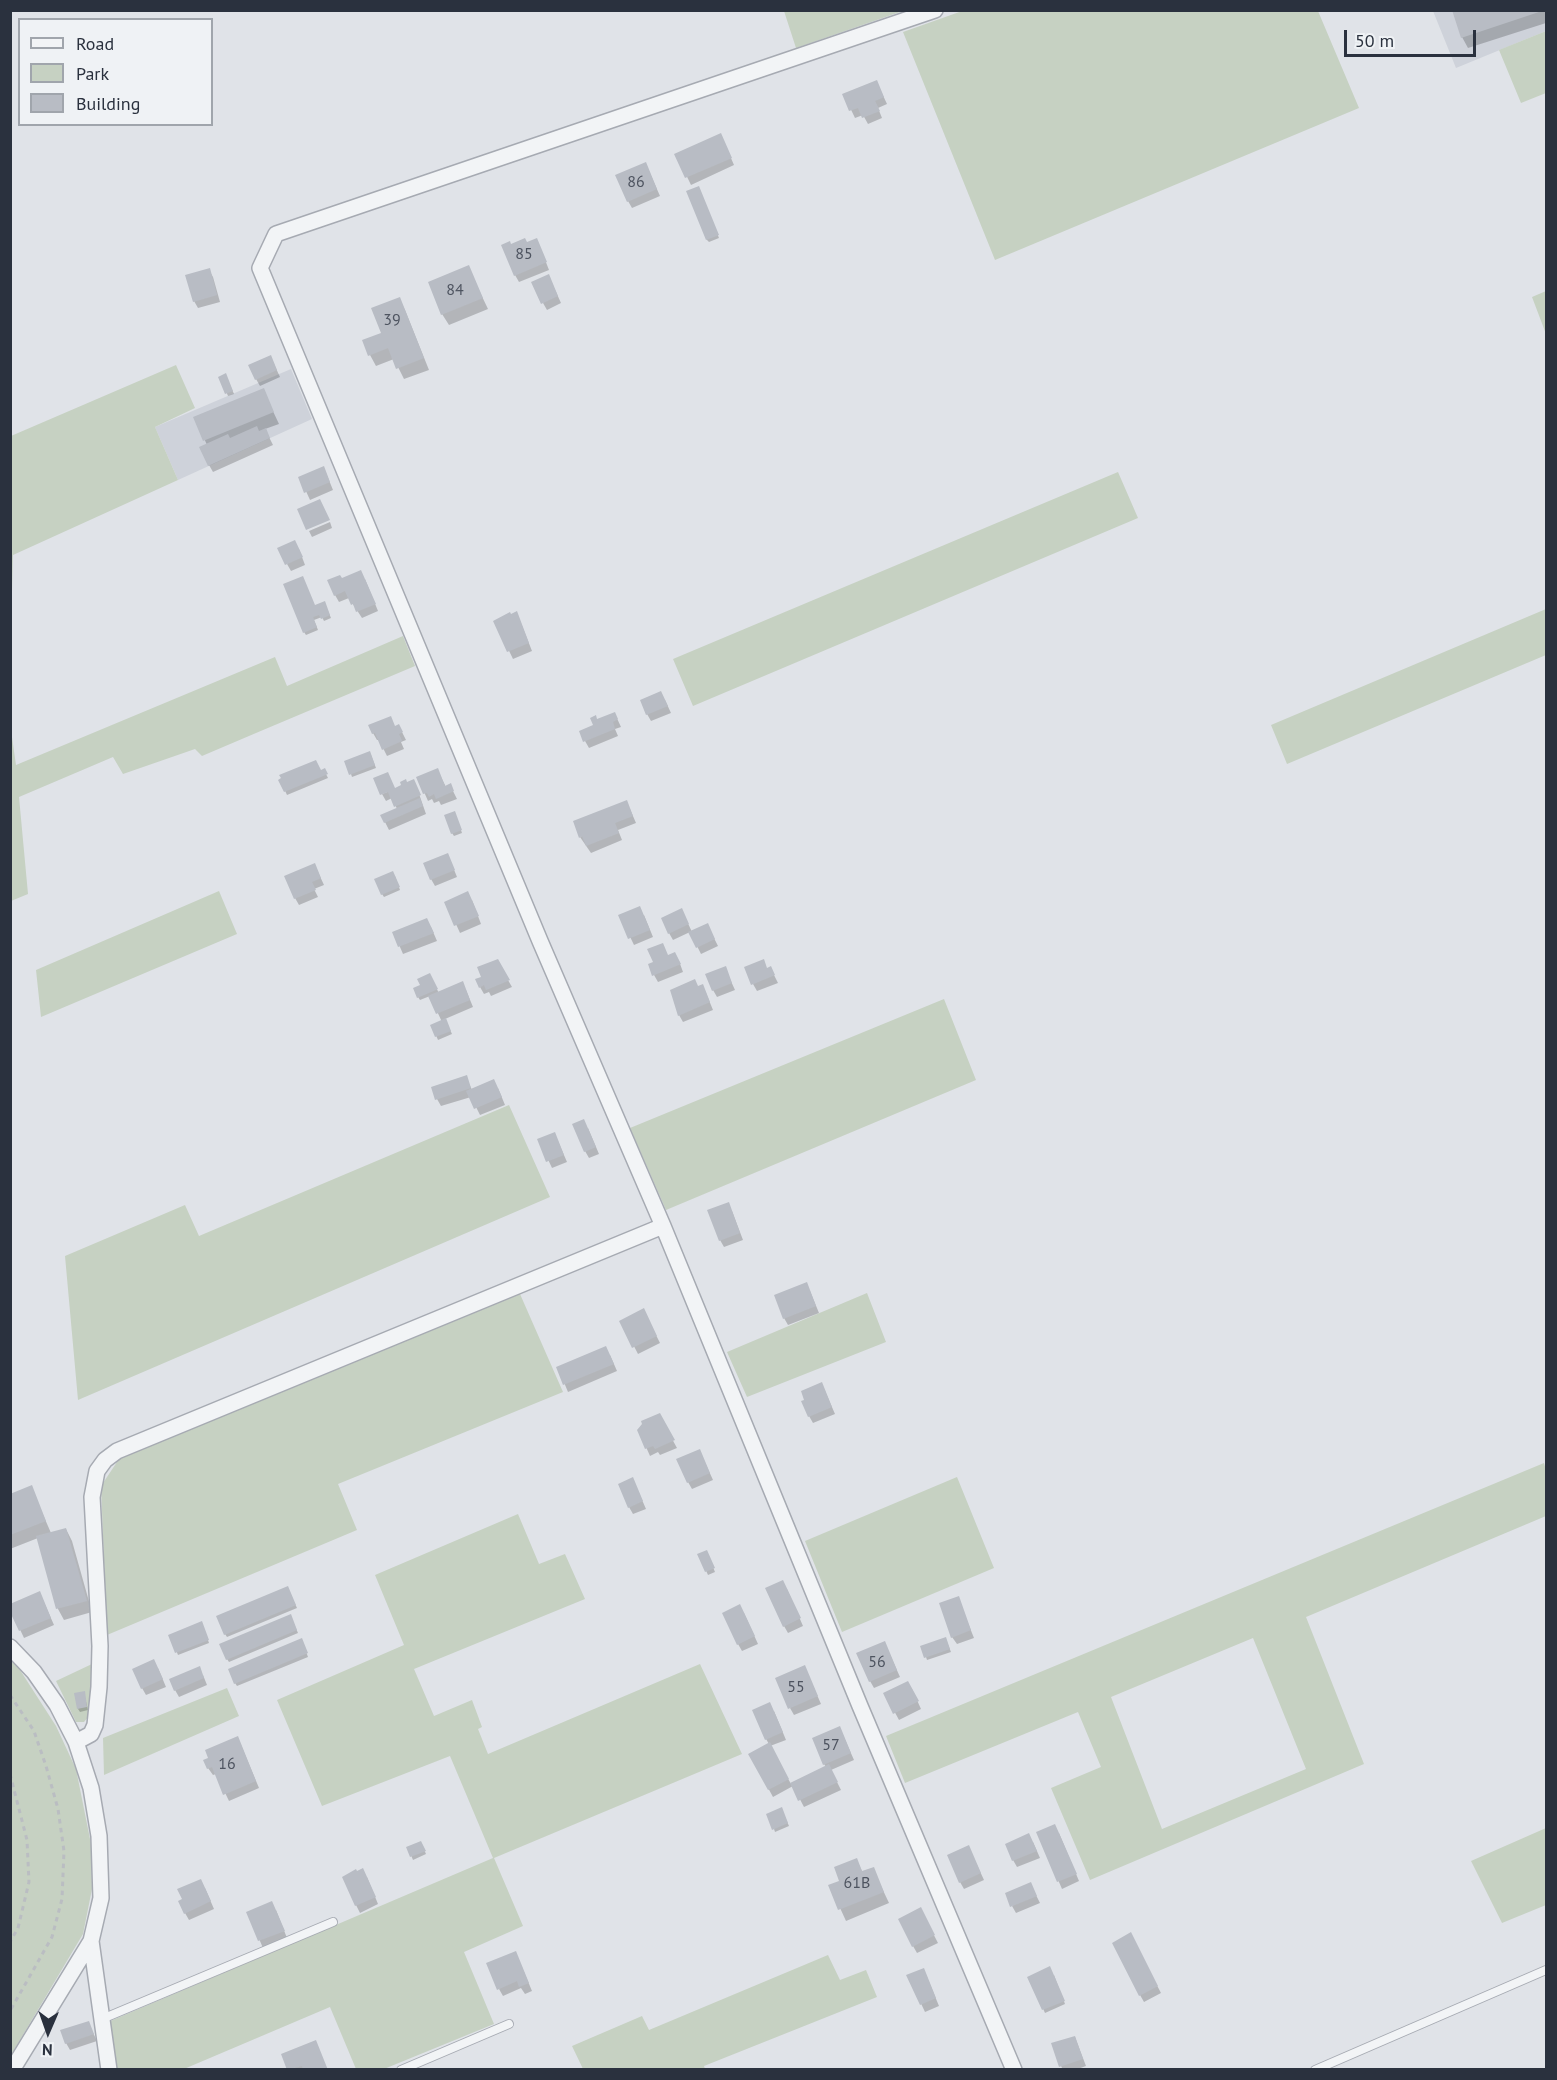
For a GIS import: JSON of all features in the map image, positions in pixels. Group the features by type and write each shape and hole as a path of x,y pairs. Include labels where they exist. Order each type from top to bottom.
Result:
{"street":[{"path":"935,10 276,234 260,268 540,941 663,1226 860,1706 1014,2070"},
{"path":"76,1742 91,1734 95,1725 100,1646 92,1497 97,1471 105,1460 117,1451 663,1226"},
{"path":"10,1647 34,1672 57,1704 76,1742 91,1788 99,1836 101,1898 91,1941 12,2070"},
{"path":"91,1941 109,2070"}],"lane":[{"path":"102,2019 333,1922"},
{"path":"1315,2070 1546,1970"},
{"path":"401,2070 509,2024"}],"path":[{"path":"10,1695 34,1731 58,1809 64,1851 62,1899 52,1937 10,2011"},
{"path":"10,1774 27,1839 29,1882 18,1928 10,1942"},
{"path":"10,1935 18,1928"}],"shaded area":[{"path":"1433,11 1546,11 1546,31 1456,68"},
{"path":"291,369 312,419 178,480 155,427"}],"green space":[{"path":"965,10 1318,11 1359,108 995,260 903,32"},
{"path":"784,11 900,11 796,48"},
{"path":"1546,31 1546,93 1521,103 1499,50"},
{"path":"1546,291 1546,334 1532,297"},
{"path":"176,365 195,408 155,427 178,480 13,555 11,629 11,436"},
{"path":"1118,472 1138,518 693,706 673,659"},
{"path":"1546,609 1546,655 1287,764 1271,725"},
{"path":"403,636 415,666 202,756 195,749 123,774 113,757 19,797 28,894 11,901 11,730 16,765 275,657 287,686"},
{"path":"219,891 237,934 41,1017 36,970"},
{"path":"944,999 976,1080 666,1210 630,1128"},
{"path":"509,1105 550,1197 78,1400 65,1256 185,1205 199,1236"},
{"path":"867,1293 886,1342 747,1397 727,1352"},
{"path":"520,1294 563,1392 338,1484 357,1530 107,1635 101,1486 119,1459"},
{"path":"1544,1463 1546,1516 1306,1617 1364,1764 1090,1880 1051,1788 1101,1767 1078,1712 905,1783 886,1736","holes":["1253,1638 1306,1769 1162,1829 1111,1697"]},
{"path":"957,1477 994,1568 842,1632 805,1541"},
{"path":"518,1514 539,1564 565,1554 585,1599 414,1669 434,1716 472,1700 482,1727 478,1729 488,1754 700,1664 742,1754 494,1858 523,1926 464,1952 494,2024 384,2069 356,2069 330,2007 184,2069 114,2070 108,2022 493,1858 450,1756 322,1806 277,1700 404,1645 375,1575"},
{"path":"11,1661 20,1670 56,1726 76,1769 91,1844 92,1889 83,1934 11,2055"},
{"path":"92,1664 89,1716 84,1722 76,1722 56,1681"},
{"path":"227,1688 239,1716 104,1775 103,1738"},
{"path":"1546,1828 1546,1905 1502,1923 1471,1861"},
{"path":"828,1955 840,1980 866,1970 877,1997 704,2066 705,2069 583,2069 572,2046 642,2016 649,2030"}],"building":[{"path":"1452,10 1542,10 1542,11 1461,38"},
{"path":"877,80 884,97 875,101 880,111 862,118 858,108 849,111 842,94"},
{"path":"721,133 732,158 685,178 674,154"},
{"path":"646,162 657,189 627,202 615,175"},
{"path":"699,186 719,235 706,240 686,191"},
{"path":"525,238 527,242 537,238 547,262 514,276 501,245 510,241 511,244"},
{"path":"469,265 483,298 441,315 428,282"},
{"path":"210,268 217,295 193,302 185,275"},
{"path":"549,274 558,296 541,304 531,282"},
{"path":"400,297 424,358 396,369 388,348 368,356 362,340 381,333 371,308"},
{"path":"271,355 277,370 255,380 248,365"},
{"path":"226,373 233,391 225,394 218,377"},
{"path":"264,388 274,412 203,441 193,417"},
{"path":"257,426 259,431 266,428 270,438 208,466 199,447 228,434 230,438"},
{"path":"324,466 330,482 304,493 298,477"},
{"path":"320,499 330,520 306,530 297,509"},
{"path":"295,540 303,557 285,565 277,548"},
{"path":"361,570 376,604 356,612 345,591 334,596 327,580 340,575 342,578"},
{"path":"303,576 315,605 325,601 330,615 321,619 319,615 313,617 317,627 303,633 283,584"},
{"path":"517,611 529,643 507,652 493,621"},
{"path":"661,691 668,706 646,715 640,700"},
{"path":"615,712 618,719 613,722 615,729 583,742 579,731 593,725 590,718 596,715 597,719"},
{"path":"391,716 395,726 399,724 403,732 399,734 402,741 382,750 375,733 372,734 368,725"},
{"path":"370,751 375,765 349,775 344,761"},
{"path":"316,760 321,770 325,768 328,774 284,792 278,780 281,778 279,775"},
{"path":"438,768 445,786 451,783 454,791 436,799 434,794 429,797 427,793 423,794 416,777"},
{"path":"388,772 395,788 406,779 407,782 414,779 421,795 394,807 388,792 380,795 373,778"},
{"path":"420,798 423,806 384,823 380,815"},
{"path":"627,800 633,816 615,823 619,833 586,846 582,836 579,838 573,821"},
{"path":"455,811 462,830 451,834 444,815"},
{"path":"448,853 455,870 430,880 423,863"},
{"path":"315,863 321,878 312,882 316,890 294,899 284,876"},
{"path":"393,871 400,887 381,895 374,879"},
{"path":"468,891 479,916 454,926 444,902"},
{"path":"640,906 650,930 628,939 618,915"},
{"path":"682,908 689,924 668,934 661,918"},
{"path":"427,918 434,933 398,947 392,932"},
{"path":"708,923 715,939 696,948 688,932"},
{"path":"663,943 668,955 675,952 681,964 652,976 648,964 653,962 647,949"},
{"path":"498,959 510,980 486,990 484,985 479,988 475,979 481,977 477,967"},
{"path":"764,959 767,968 771,966 775,975 751,985 744,967"},
{"path":"726,966 732,983 712,991 705,974"},
{"path":"430,973 438,989 417,998 413,988 420,985 417,979"},
{"path":"695,979 698,986 703,984 710,1002 678,1016 670,990"},
{"path":"463,981 470,1000 436,1014 428,996"},
{"path":"446,1018 451,1031 435,1037 430,1025"},
{"path":"467,1075 471,1088 435,1100 431,1087"},
{"path":"494,1079 502,1097 474,1109 466,1091"},
{"path":"584,1119 596,1147 584,1152 572,1124"},
{"path":"555,1132 564,1155 546,1162 537,1139"},
{"path":"729,1202 740,1233 719,1241 707,1210"},
{"path":"807,1282 816,1306 783,1319 774,1295"},
{"path":"644,1308 657,1336 632,1348 619,1321"},
{"path":"606,1346 614,1364 563,1385 556,1367"},
{"path":"822,1382 832,1407 808,1417 801,1401 804,1400 801,1391"},
{"path":"660,1413 675,1440 655,1449 653,1446 645,1449 637,1430 642,1424 641,1421"},
{"path":"700,1449 710,1473 687,1483 676,1459"},
{"path":"633,1477 643,1501 628,1508 618,1484"},
{"path":"32,1485 46,1521 10,1535 10,1494"},
{"path":"66,1528 87,1601 56,1609 36,1536"},
{"path":"707,1550 715,1568 705,1572 697,1554"},
{"path":"783,1580 801,1618 783,1627 765,1588"},
{"path":"288,1586 296,1605 224,1635 216,1616"},
{"path":"40,1591 51,1618 19,1631 10,1612 10,1604"},
{"path":"959,1596 971,1630 951,1638 939,1603"},
{"path":"740,1604 755,1636 737,1645 722,1613"},
{"path":"291,1614 297,1630 226,1660 219,1644"},
{"path":"202,1621 209,1640 175,1653 168,1635"},
{"path":"946,1637 950,1649 924,1658 920,1646"},
{"path":"302,1638 308,1653 234,1684 228,1669"},
{"path":"885,1641 897,1670 869,1682 856,1653"},
{"path":"154,1659 163,1679 141,1689 132,1669"},
{"path":"805,1665 818,1696 788,1709 775,1678"},
{"path":"200,1666 204,1678 174,1691 169,1679"},
{"path":"908,1681 919,1701 893,1714 883,1693"},
{"path":"85,1691 87,1707 77,1709 74,1693"},
{"path":"770,1702 783,1732 765,1740 752,1710"},
{"path":"840,1726 851,1753 823,1765 812,1738"},
{"path":"238,1736 256,1781 223,1795 212,1767 207,1769 203,1760 208,1758 205,1750"},
{"path":"770,1742 789,1779 768,1790 748,1754"},
{"path":"829,1764 838,1782 798,1801 790,1783"},
{"path":"782,1807 788,1823 772,1830 766,1814"},
{"path":"1055,1824 1077,1874 1057,1882 1036,1832"},
{"path":"1029,1833 1037,1851 1012,1861 1005,1844"},
{"path":"421,1841 426,1851 410,1857 406,1847"},
{"path":"969,1845 981,1873 959,1883 947,1855"},
{"path":"857,1858 862,1871 874,1867 884,1892 838,1910 828,1885 839,1881 834,1867"},
{"path":"363,1868 376,1897 355,1906 342,1877 356,1869 357,1871"},
{"path":"201,1879 211,1901 184,1914 178,1901 182,1899 177,1889"},
{"path":"1031,1882 1037,1896 1010,1907 1005,1893"},
{"path":"272,1901 285,1931 258,1941 246,1912"},
{"path":"921,1907 935,1935 912,1947 898,1919"},
{"path":"1131,1932 1158,1986 1139,1996 1112,1943"},
{"path":"516,1951 529,1983 519,1987 517,1981 497,1990 486,1963"},
{"path":"1050,1966 1065,2001 1042,2010 1027,1977"},
{"path":"924,1968 936,1998 920,2005 906,1975"},
{"path":"89,2021 94,2034 65,2044 60,2030"},
{"path":"1075,2036 1083,2059 1059,2067 1051,2043"},
{"path":"316,2040 328,2070 303,2070 302,2066 287,2070 281,2054"}]}
